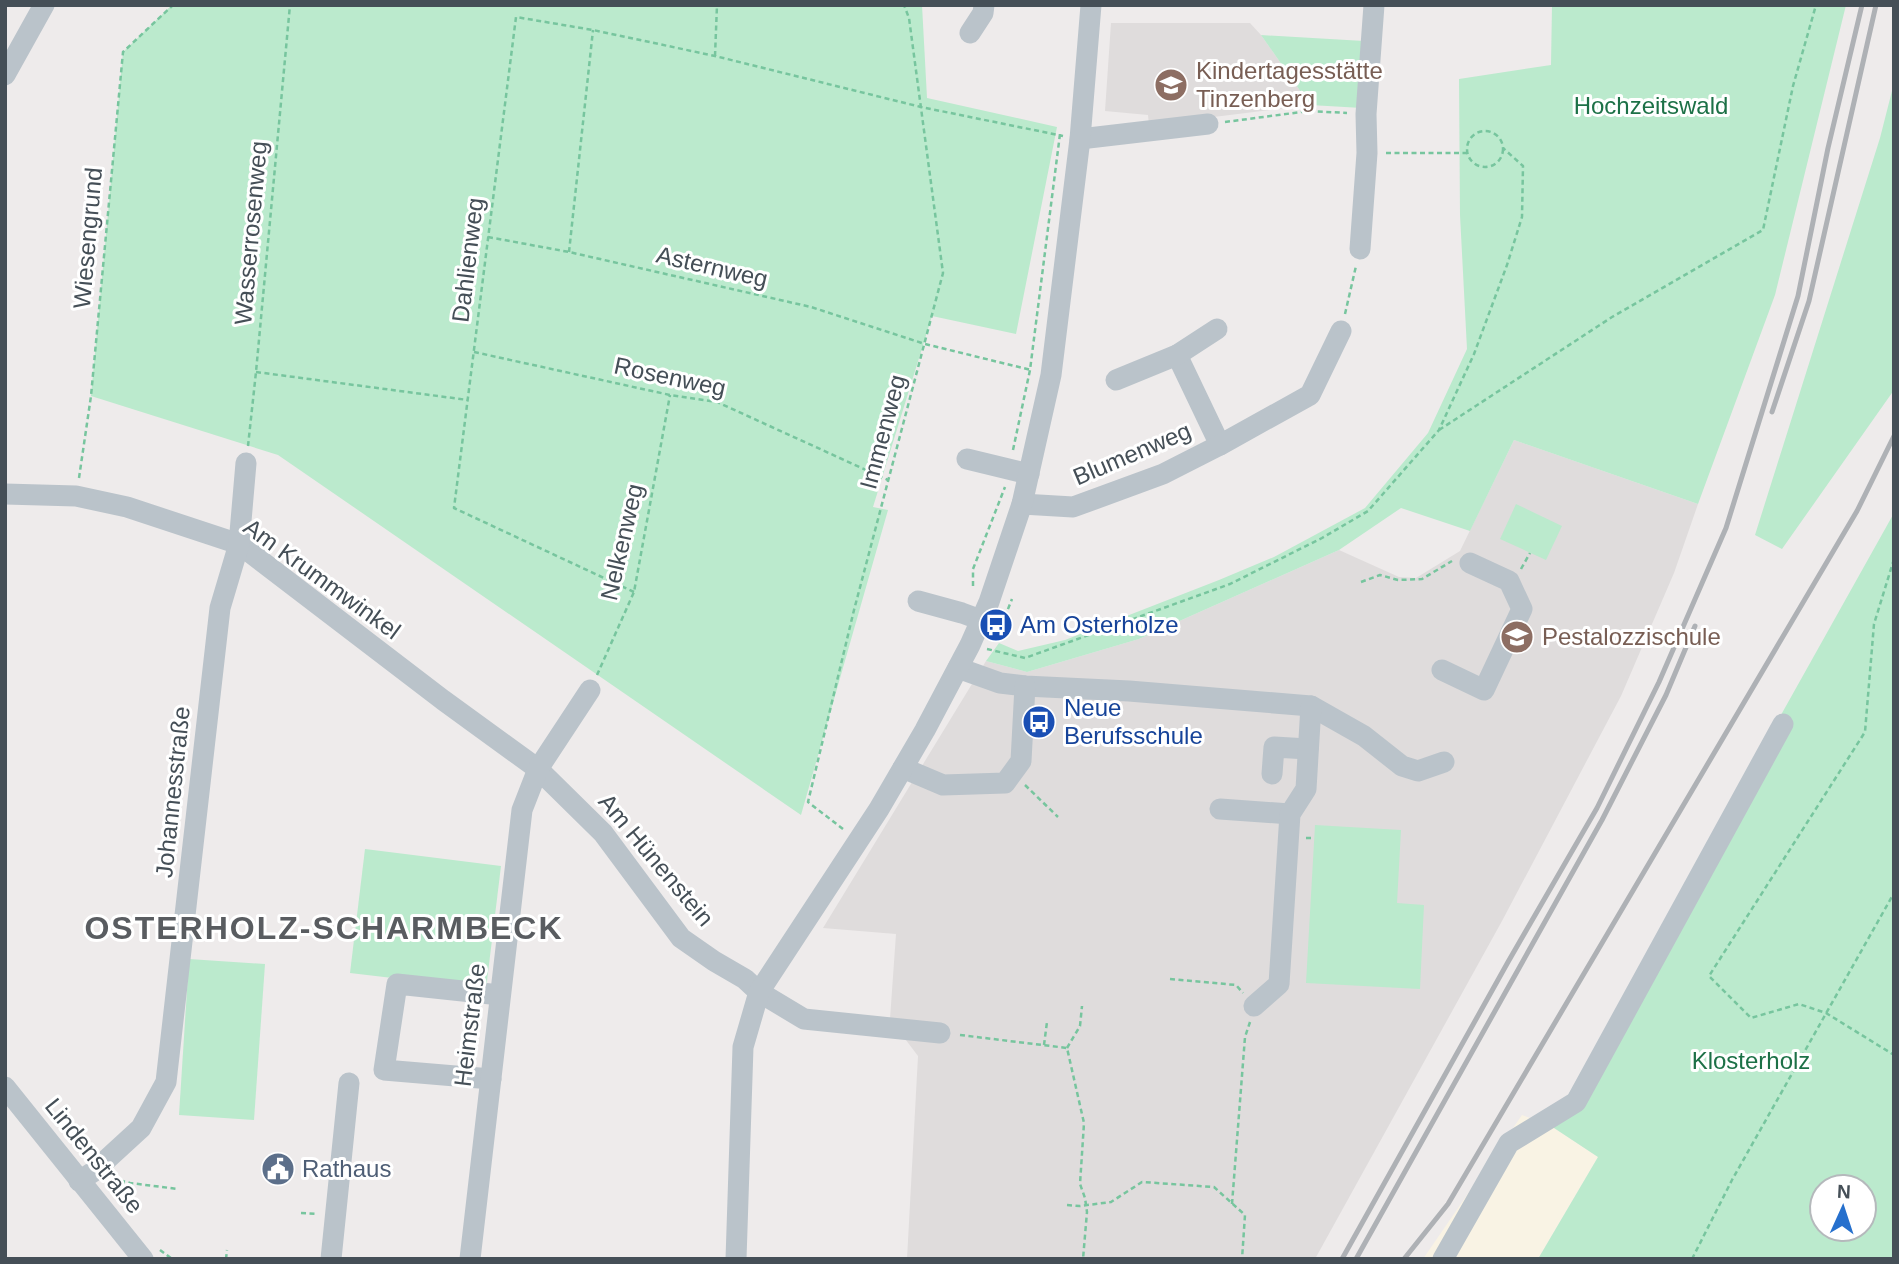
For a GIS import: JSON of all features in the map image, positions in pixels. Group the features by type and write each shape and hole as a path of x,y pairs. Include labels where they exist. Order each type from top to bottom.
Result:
{"street":[{"path":"5,75 44,5"},
{"path":"970,33 984,13 984,5"},
{"path":"736,1259 743,1047 759,992 858,842 903,768 958,668 970,645 972,617 989,602 1022,504 1018,472 1051,375 1070,137 1091,5"},
{"path":"1360,249 1374,5"},
{"path":"1070,137 1208,124"},
{"path":"1116,380 1177,355 1217,329"},
{"name":"Blumenweg","path":"1022,504 1073,507 1163,474 1220,445 1310,395 1341,331"},
{"name":"Blumenweg","path":"1177,355 1220,445"},
{"path":"967,459 1018,472"},
{"name":"Johannesstraße","path":"86,1176 141,1128 166,1082 220,608 239,544 246,463"},
{"name":"Am Krummwinkel","path":"5,494 76,496 127,507 239,544 538,769"},
{"path":"1442,670 1484,690 1522,610 1509,581 1470,563"},
{"path":"918,601 972,617"},
{"path":"958,668 1000,683 1025,686 1129,691 1311,706 1364,736 1402,766 1418,771 1444,762"},
{"path":"903,768 943,785 1005,783 1021,761 1025,686"},
{"name":"Heimstraße","path":"470,1259 522,810 538,769 590,690"},
{"path":"1255,1006 1279,984 1290,814 1306,789 1311,706"},
{"path":"1443,1259 1509,1143 1576,1102 1783,724"},
{"path":"1272,774 1274,747 1308,750"},
{"name":"Am Hünenstein","path":"538,769 603,833 681,938 745,979 759,992 804,1019 940,1033"},
{"path":"1220,809 1290,814"},
{"path":"491,1079 384,1070 397,984 500,995"},
{"path":"331,1259 349,1083"},
{"name":"Lindenstraße","path":"5,1087 86,1176 151,1254"}],"path":[{"name":"Wiesengrund","path":"76,496 91,396 123,52 173,5"},
{"name":"Wasserrosenweg","path":"246,463 289,5"},
{"path":"715,56 717,5"},
{"name":"Immenweg","path":"858,842 808,802 854,610 943,273 909,18 904,5"},
{"path":"970,645 1025,658 1230,584 1322,538 1368,511 1439,430 1612,317 1763,230 1793,86 1816,5"},
{"name":"Dahlienweg","path":"593,30 516,16 454,508 634,592"},
{"path":"569,252 593,30 715,56 921,107 1070,137 1030,370 1018,472 1003,492 973,569 972,617"},
{"path":"1208,124 1310,111 1366,114"},
{"path":"1439,430 1474,354 1522,217 1523,166 1503,149 1499,137 1494,133 1483,130 1471,136 1466,147 1471,162 1477,166 1489,167 1499,161 1503,149"},
{"path":"1367,153 1467,153"},
{"name":"Asternweg","path":"488,237 569,252 811,307 925,344 1051,375"},
{"path":"1341,331 1360,249"},
{"name":"Rosenweg","path":"474,352 670,395 718,402 888,480"},
{"path":"256,372 468,400"},
{"name":"Nelkenweg","path":"590,690 634,592 670,395"},
{"path":"1361,582 1380,575 1398,580 1422,579 1458,558 1470,563"},
{"path":"1894,559 1874,624 1865,732 1709,976 1751,1018 1799,1004 1826,1013 1894,1055"},
{"path":"1012,773 1058,817"},
{"path":"1692,1259 1732,1180 1894,893"},
{"path":"1170,979 1236,985 1255,1006 1245,1037 1232,1203"},
{"path":"1082,1006 1080,1026 1067,1048 1084,1123 1080,1184 1086,1206 1083,1259"},
{"path":"1044,1045 1047,1022"},
{"path":"940,1033 1067,1048"},
{"path":"86,1176 178,1189"},
{"path":"123,1181 124,1196 136,1222"},
{"path":"1067,1205 1086,1206 1111,1202 1142,1182 1214,1188 1245,1216 1242,1259"},
{"path":"226,1259 227,1250"},
{"path":"151,1254 172,1259"}],"shaded area":[{"path":"1111,23 1250,23 1310,105 1149,125 1148,115 1105,111"},
{"path":"1514,440 1698,504 1674,573 1621,696 1502,921 1315,1259 907,1259 918,1056 890,1019 896,934 823,928 986,661 1027,672 1139,639 1339,550 1399,577 1416,578 1460,551"},
{"path":"1522,1115 1551,1126 1598,1157 1538,1259 1423,1259"}],"green space":[{"path":"172,5 922,5 927,98 1057,127 1016,334 932,316 873,507 888,510 801,815 278,455 91,396 123,52"},
{"name":"Hochzeitswald","path":"1552,5 1846,5 1775,295 1698,504 1514,440 1470,531 1401,508 1339,550 1139,639 1027,672 986,661 999,643 1018,651 1065,640 1219,580 1274,557 1365,508 1428,433 1467,349 1460,215 1459,79 1551,65"},
{"path":"1261,35 1364,41 1362,108 1310,105"},
{"path":"1894,83 1894,390 1782,549 1755,535 1880,138"},
{"path":"1516,504 1562,526 1546,560 1500,539"},
{"name":"Klosterholz","path":"1894,513 1894,1259 1538,1259 1598,1157 1551,1126"},
{"path":"1315,825 1401,830 1397,903 1424,905 1420,989 1306,983"},
{"path":"365,849 501,866 486,989 350,973"},
{"path":"189,959 265,964 254,1120 179,1115"}],"railway":[{"path":"1342,1259 1597,808 1659,682 1726,528 1798,296 1828,148 1862,5"},
{"path":"1772,412 1809,301 1876,5"},
{"path":"1404,1259 1448,1204 1857,511 1894,436"},
{"path":"1356,1259 1602,820 1666,695 1695,626"}],"place":[{"name":"Kindertagesstätte Tinzenberg","path":"1171,85"},
{"name":"Am Osterholze","path":"996,625"},
{"name":"Pestalozzischule","path":"1517,637"},
{"name":"Neue Berufsschule","path":"1039,722"},
{"name":"Rathaus","path":"278,1169"}],"district":[{"name":"OSTERHOLZ-SCHARMBECK","path":"324,928"}]}
